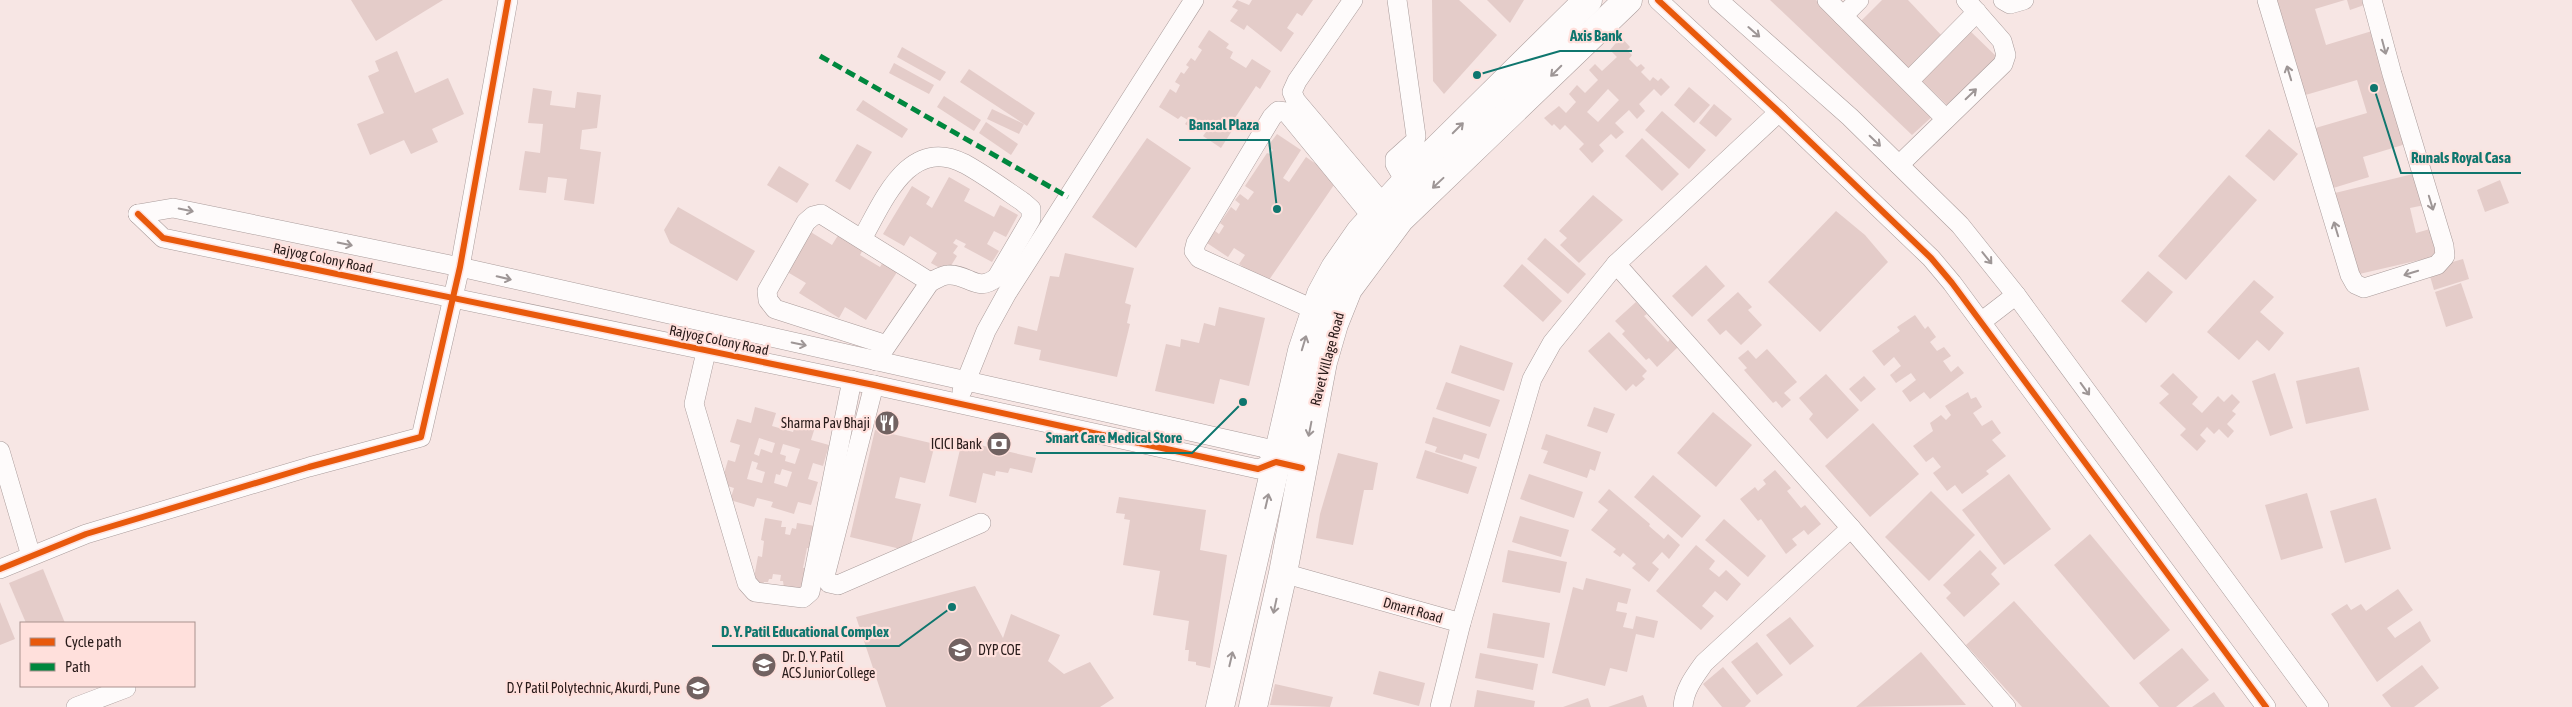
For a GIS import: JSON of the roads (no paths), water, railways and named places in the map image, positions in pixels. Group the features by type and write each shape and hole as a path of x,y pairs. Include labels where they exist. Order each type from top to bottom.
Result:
{"main road":[{"name":"Ravet Village Road","path":"1220,707 1302,351 1314,310 1335,268 1378,212 1405,181 1588,0"},
{"name":"Ravet Village Road","path":"1253,707 1282,573 1323,362 1334,324 1348,289 1400,219 1628,0"}],"street":[{"path":"0,568 86,534 300,470 421,437 460,268 508,0"},
{"path":"959,403 964,381 986,331 1007,293 1194,0"},
{"path":"1353,0 1292,92 1296,101 1378,212"},
{"path":"1398,0 1416,136 1415,141 1395,159 1395,164 1405,181"},
{"path":"1658,0 1779,112 1930,258 1981,322 2266,707"},
{"path":"1718,0 1850,117 1960,225 2016,295 2319,707"},
{"path":"1827,0 1946,119"},
{"path":"1843,16 1859,0"},
{"path":"2003,0 2010,4 2024,0"},
{"path":"2267,0 2350,275 2354,284 2364,288 2437,265 2445,256 2444,246 2392,74 2372,0"},
{"path":"1899,164 2003,64 2006,55 2002,41 1972,6 1909,81"},
{"path":"1314,310 1199,258 1194,251 1206,226 1272,117 1278,111 1286,112 1378,212"},
{"path":"1461,623 1532,379 1552,344 1616,264 1779,112"},
{"path":"862,239 891,186 905,170 932,156 948,158 964,164 1024,202 1031,209 1031,219 997,277 989,283 980,284 948,275 930,282 876,361"},
{"name":"Rajyog Colony Road","path":"1276,462 1265,448 460,268 173,208 138,214 163,238 852,380 1258,469 1276,462 1302,468"},
{"path":"887,345 775,309 768,300 767,291 806,222 812,216 821,214 930,282"},
{"path":"1616,264 1851,528 2006,707"},
{"path":"1981,322 2016,295"},
{"path":"712,325 694,404 747,583 755,592 803,598 810,592 852,380"},
{"path":"874,385 825,576 829,584 838,585 981,524"},
{"path":"0,450 31,556"},
{"path":"1683,707 1692,679 1704,664 1851,528"},
{"name":"Dmart Road","path":"1282,573 1461,623 1440,707"},
{"path":"76,707 126,688"}],"place":[{"name":"Axis Bank","path":"1477,75"},
{"name":"Runals Royal Casa","path":"2374,88"},
{"name":"Bansal Plaza","path":"1277,209"},
{"name":"Smart Care Medical Store","path":"1243,402"},
{"name":"Sharma Pav Bhaji","path":"887,423"},
{"name":"ICICI Bank","path":"999,444"},
{"name":"D. Y. Patil Educational Complex","path":"952,607"},
{"name":"DYP COE","path":"960,650"},
{"name":"Dr. D. Y. Patil ACS Junior College","path":"764,665"},
{"name":"D.Y Patil Polytechnic, Akurdi, Pune","path":"698,688"}]}
